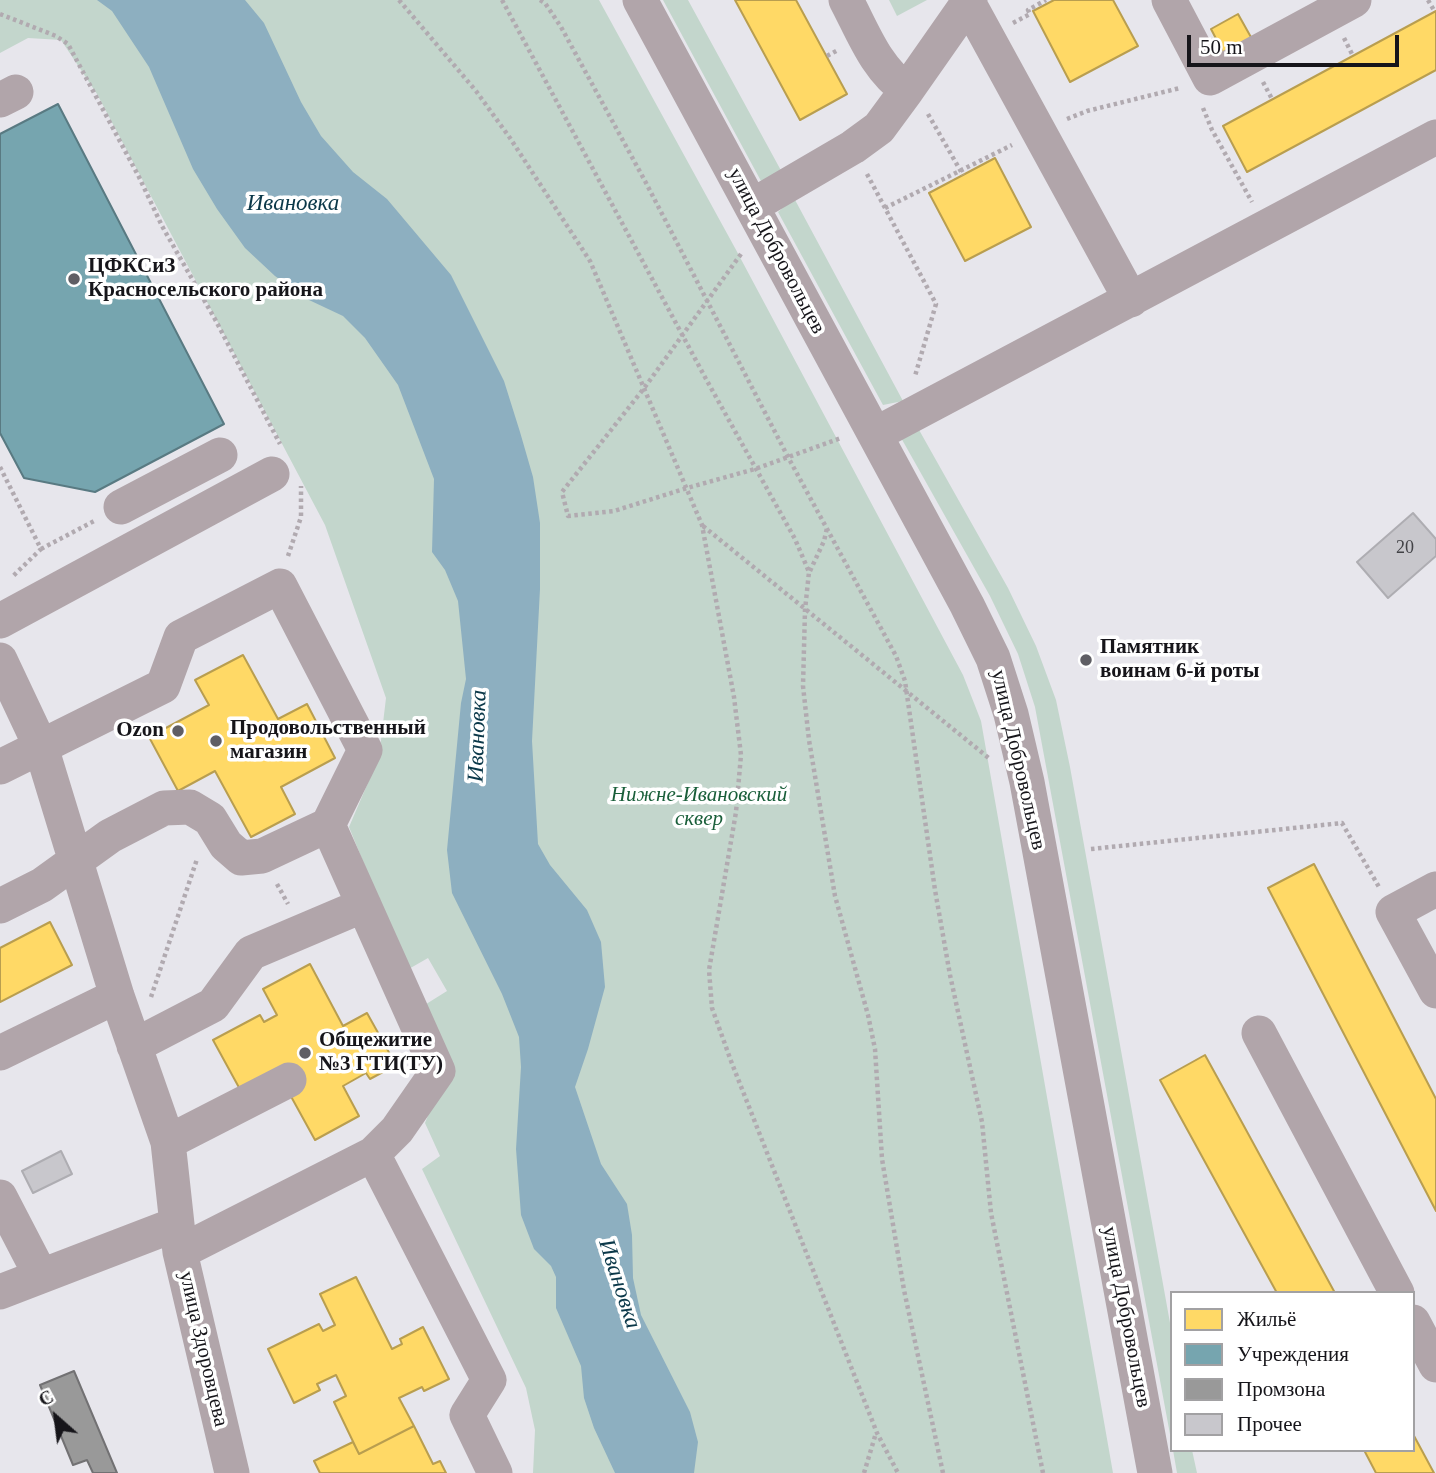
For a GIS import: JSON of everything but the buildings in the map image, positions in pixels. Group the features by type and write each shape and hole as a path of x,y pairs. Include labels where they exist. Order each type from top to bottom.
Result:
{"street":[{"name":"улица Добровольцев","path":"640,0 752,206 861,435 967,605 993,659 1012,714 1029,796 1155,1473"},
{"path":"846,0 881,66 906,90"},
{"path":"1169,0 1210,78 1354,0"},
{"path":"752,206 853,147 879,128 969,1 1131,300"},
{"path":"861,435 1131,300 1436,137"},
{"path":"121,507 220,455"},
{"path":"0,621 283,466"},
{"path":"0,767 163,686 181,637 280,586 365,750 328,825 262,856 241,858 226,845 210,819 190,807 164,807 110,836 41,885 0,906"},
{"name":"улица Здоровцева","path":"0,660 41,747 117,996 168,1142 175,1235 225,1470"},
{"path":"0,1292 41,1276 175,1235 373,1154 397,1130 438,1071 328,825"},
{"path":"1436,889 1393,912 1436,991"},
{"path":"134,1046 213,1005 251,953 364,905"},
{"path":"0,1053 117,996"},
{"path":"1259,1033 1397,1291"},
{"path":"168,1142 289,1080"},
{"path":"373,1154 489,1380 467,1415 495,1473"},
{"path":"0,1197 41,1276"},
{"path":"1415,1326 1436,1365"}],"path":[{"path":"399,0 476,91 590,261 702,525 734,697 741,755 736,812 709,971 712,1009 877,1433 898,1473"},
{"path":"502,0 755,470 795,539 810,572"},
{"path":"540,0 545,3 561,27 645,181 788,457 896,656 905,681 948,963 982,1122 991,1213 1043,1473"},
{"path":"987,37 1030,14 1028,10 1046,0"},
{"path":"1428,0 1435,12"},
{"path":"0,14 56,36 68,44 133,165 162,226 216,321 283,466 302,489 301,517 286,562"},
{"path":"1056,123 1087,111 1193,85"},
{"path":"1198,96 1212,130 1266,227"},
{"path":"930,116 962,174"},
{"path":"885,208 962,174 1016,143"},
{"path":"853,147 936,304 914,381"},
{"path":"745,247 645,387 562,492 568,516 614,512 861,435"},
{"path":"0,467 41,549"},
{"path":"5,583 41,549 121,507"},
{"path":"702,525 997,764"},
{"path":"827,528 810,572 805,610 803,686 835,897 875,1049 878,1120 884,1172 904,1290 943,1473"},
{"path":"134,1046 210,819"},
{"path":"1091,849 1342,823 1393,912"},
{"path":"262,856 303,932"},
{"path":"864,1473 877,1433"}],"green space":[{"name":"Нижне-Ивановский сквер","path":"0,0 599,0 963,675 981,721 1113,1473 533,1473 535,1430 526,1388 422,1169 440,1156 425,1123 449,1063 423,1006 447,991 428,958 407,970 349,827 379,757 386,698 325,525 97,94 61,40 28,38 0,53"},
{"path":"663,0 688,0 784,176 761,181"},
{"path":"889,0 927,0 897,16"},
{"path":"794,198 903,401 883,405 778,212"},
{"path":"914,421 1008,588 1036,646 1056,700 1170,1323 1170,1434 1035,707 1018,654 990,596 900,436"},
{"path":"1173,1452 1192,1452 1197,1473 1177,1473"}],"water":[{"name":"Ивановка","path":"97,0 245,0 264,23 301,102 321,136 353,172 387,199 451,275 504,381 533,477 540,523 540,589 532,741 538,844 550,865 587,910 601,942 605,987 575,1087 601,1164 627,1204 632,1235 633,1278 641,1315 690,1412 698,1442 694,1473 615,1473 594,1428 584,1398 581,1366 556,1308 556,1277 551,1266 534,1249 521,1215 516,1149 521,1067 519,1037 502,994 452,893 447,850 461,703 466,679 458,601 445,570 432,552 434,479 398,385 365,338 343,316 309,300 275,276 245,248 193,169 149,67 112,11"}],"place":[{"name":"ЦФКСиЗ Красносельского района","path":"74,279"},
{"name":"Памятник воинам 6-й роты","path":"1086,660"},
{"name":"Ozon","path":"178,731"},
{"name":"Продовольственный магазин","path":"216,741"},
{"name":"Общежитие №3 ГТИ(ТУ)","path":"305,1053"}]}
